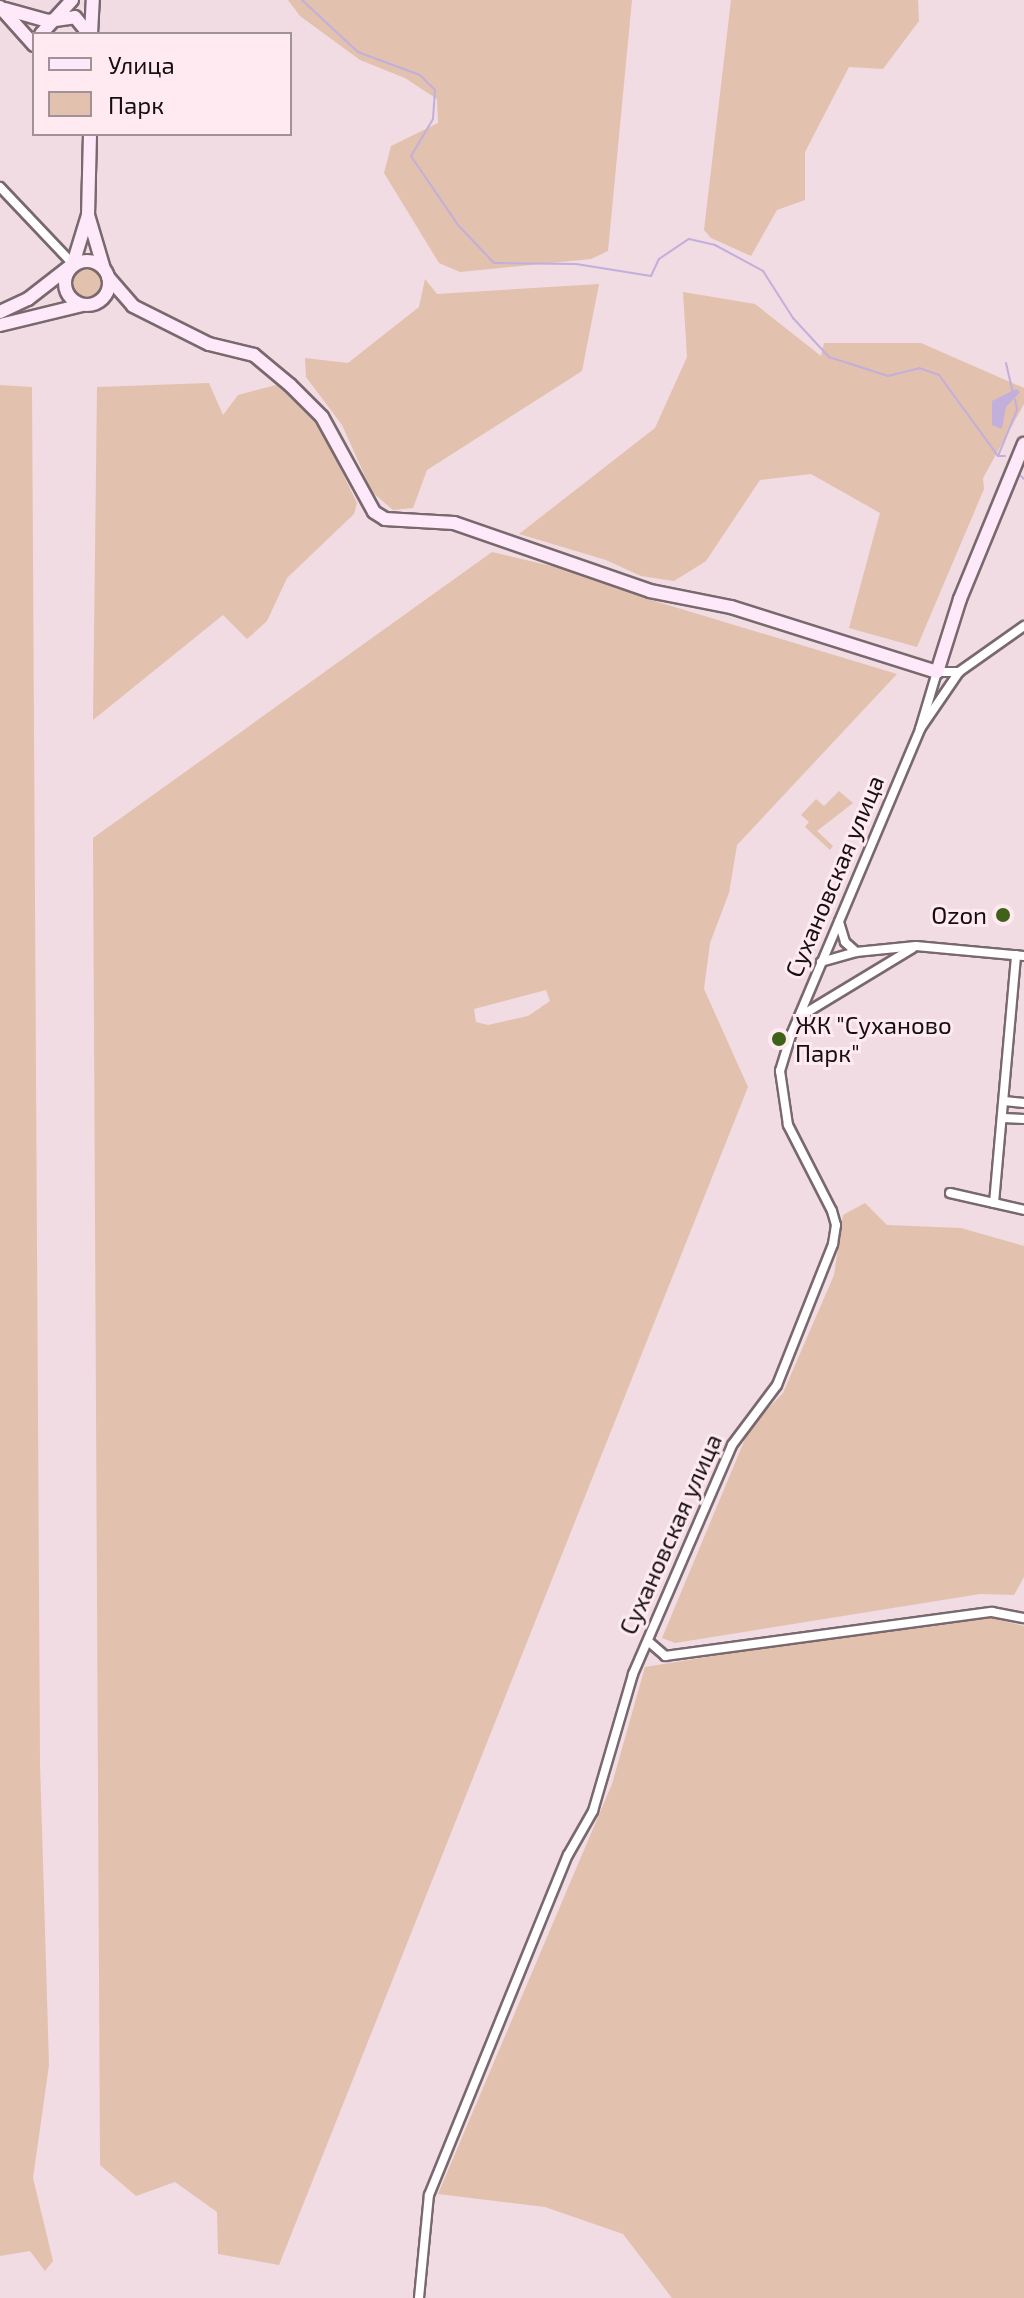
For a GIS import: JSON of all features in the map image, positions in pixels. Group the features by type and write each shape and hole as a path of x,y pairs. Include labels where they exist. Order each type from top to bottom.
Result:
{"street":[{"path":"42,32 48,21 72,0"},
{"path":"90,32 93,0"},
{"path":"0,6 48,21 75,17 88,32"},
{"path":"0,6 32,43"},
{"path":"89,136 88,215 66,277 67,291 90,304"},
{"path":"0,187 73,264"},
{"path":"88,215 108,289 90,304"},
{"path":"0,312 28,299 73,264 88,261 106,273 133,306"},
{"path":"0,325 90,304 133,306 209,344 254,355 290,385 322,417 374,512 385,519 454,523 650,591 731,607 937,672 959,672"},
{"name":"Сухановская улица","path":"419,2298 429,2195 568,1855 593,1811 622,1704 648,1641 732,1445 777,1385 833,1244 836,1225 830,1204 788,1125 779,1088 782,1059 920,729 937,672 1024,444"},
{"path":"1015,466 1024,451"},
{"path":"920,729 959,672 1024,626"},
{"path":"839,922 845,942 856,952"},
{"path":"798,1018 916,946"},
{"path":"821,962 856,952 916,946 1020,956 994,1203"},
{"path":"811,986 823,997 831,996"},
{"path":"1004,1101 1024,1103"},
{"path":"1003,1118 1024,1119"},
{"path":"950,1193 1024,1210"},
{"path":"648,1641 665,1656 980,1614 1024,1618"}],"green space":[{"path":"288,0 632,0 608,251 591,259 460,272 439,263 384,173 391,146 438,123 437,99 405,78 360,60 300,16"},
{"path":"731,0 918,0 919,21 883,69 849,67 805,152 805,200 777,210 751,256 711,238 704,230"},
{"path":"87,265 99,270 104,282 99,294 87,299 75,294 70,282 75,270"},
{"path":"425,279 437,294 599,284 582,371 427,470 413,508 393,510 372,492 342,425 306,377 305,358 348,363 419,307"},
{"path":"683,292 755,304 821,356 824,343 921,343 1024,388 1024,404 983,478 984,489 917,647 849,628 880,513 811,474 760,480 706,561 674,581 641,576 606,560 519,534 655,428 687,357"},
{"path":"209,383 223,415 238,395 276,385 296,396 324,435 357,503 354,514 287,578 267,621 247,639 223,615 93,720 97,387"},
{"path":"0,385 32,387 40,1763 49,2065 33,2178 53,2261 45,2271 30,2251 0,2256"},
{"path":"492,552 593,576 648,599 897,674 737,845 729,893 710,943 704,989 748,1087 279,2265 218,2254 217,2212 175,2182 136,2196 100,2165 93,838","holes":["546,990 550,1001 528,1016 488,1025 476,1022 474,1009"]},
{"path":"839,791 853,803 817,831 833,846 830,850 805,827 809,822 801,815 816,799 824,806"},
{"path":"865,1203 887,1225 961,1228 1024,1246 1024,1577 1014,1595 980,1594 675,1643 662,1638 750,1427 783,1393 834,1275 843,1215"},
{"path":"948,1618 992,1618 1024,1626 1024,2298 672,2298 623,2234 545,2207 438,2194 612,1784 645,1667"}],"shaded area":[{"path":"1016,389 1020,392 1006,407 1002,429 992,425 992,401"}],"waterway":[{"path":"302,0 358,52 420,75 435,90 433,119 411,156 458,225 494,263 576,264 651,276 659,259 689,239 715,245 763,271 793,318 829,357 888,376 919,368 939,375 998,456"},
{"path":"1006,363 1013,393"},
{"path":"1005,456 998,456 1017,410 1015,399"},
{"path":"1021,476 1024,479"}],"place":[{"name":"Ozon","path":"1003,915"},
{"name":"ЖК \"Суханово Парк\"","path":"779,1039"}]}
